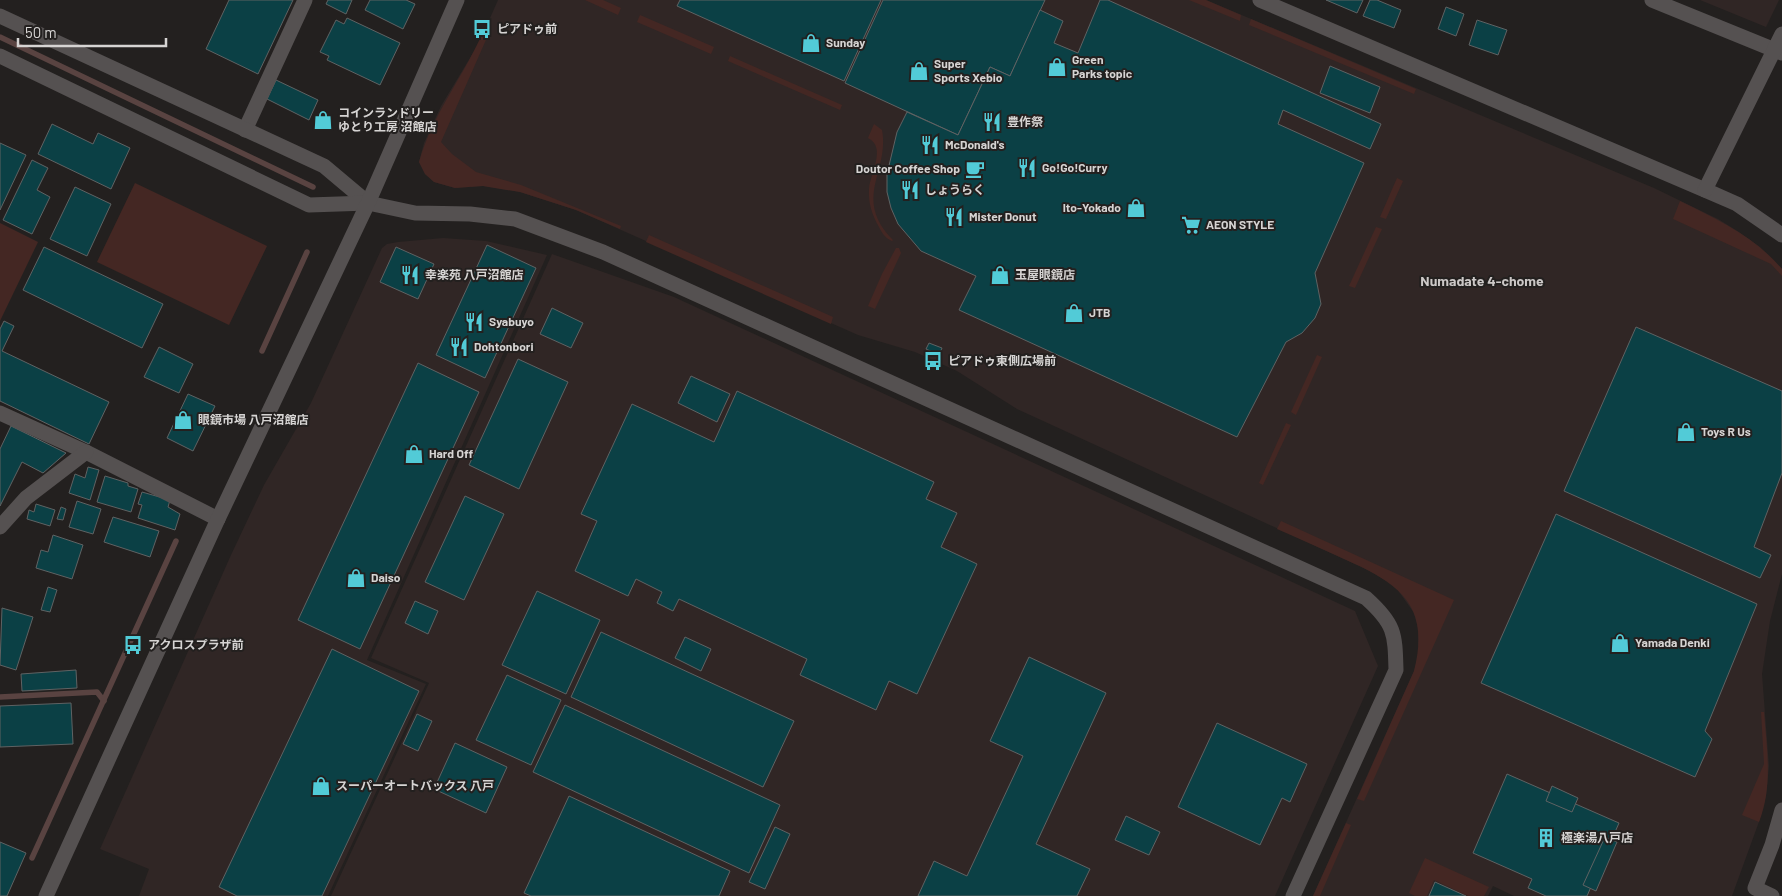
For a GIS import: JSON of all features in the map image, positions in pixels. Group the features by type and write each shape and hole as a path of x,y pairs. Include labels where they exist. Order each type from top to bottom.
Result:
{"street":[{"path":"245,130 305,0"},
{"path":"46,896 218,519 368,203 457,0"},
{"path":"1260,0 1737,204 1782,235"},
{"path":"1652,0 1778,52"},
{"path":"0,16 324,166 368,203"},
{"path":"1705,190 1778,52 1782,34"},
{"path":"0,56 310,206 368,203 415,213 470,214 515,219 603,252 1366,598 1385,616 1395,638 1396,670 1293,896"},
{"path":"0,413 86,452 218,519"},
{"path":"0,527 26,498 86,452"},
{"path":"1772,896 1755,888 1772,845 1782,810"}],"shaded area":[{"path":"498,0 1206,0 1654,188 1718,219 1760,247 1782,269 1782,574 1770,621 1762,674 1769,766 1766,796 1760,819 1732,896 1514,896 1493,886 1488,896 1313,896 1414,671 1418,656 1418,628 1414,613 1395,586 1368,570 1017,409 957,371 915,352 858,335 576,210 520,192 483,186 455,188 434,182 425,174 419,162 424,143 441,106 479,43"},
{"path":"585,0 603,0 621,8 618,15"},
{"path":"1189,0 1206,0 1241,15 1240,21"},
{"path":"1700,0 1779,0 1766,27"},
{"path":"640,15 714,47 711,54 637,22"},
{"path":"1251,19 1416,89 1414,94 1249,25"},
{"path":"484,30 489,33 441,142 452,154 476,172 521,185 621,226 620,229 576,210 520,192 483,186 455,188 434,182 425,174 419,162 425,144 440,111"},
{"path":"730,56 842,105 840,110 728,61"},
{"path":"874,124 882,130 883,145 875,185 875,211 881,225 892,241 881,231 874,218 870,204 869,189 877,154 874,142 868,138"},
{"path":"1397,178 1403,181 1386,219 1380,217"},
{"path":"135,183 267,246 229,325 97,262"},
{"path":"1680,201 1748,238 1782,269 1782,276 1771,264 1673,219"},
{"path":"0,223 38,242 0,321"},
{"path":"1376,227 1382,229 1355,288 1349,286"},
{"path":"649,235 833,317 831,324 646,242"},
{"path":"443,238 486,241 547,255 367,660 426,684 328,896 139,896 149,869 100,849 231,555 264,485 311,403 382,248 387,244 398,242"},
{"path":"896,248 899,248 901,253 875,309 868,306"},
{"path":"552,254 674,297 1355,611 1378,666 1275,896 331,896 429,683 371,658"},
{"path":"1317,355 1322,357 1296,415 1291,412"},
{"path":"1286,423 1291,425 1263,485 1259,483"},
{"path":"1281,521 1454,600 1364,801 1357,799 1414,671 1418,648 1418,629 1414,612 1406,599 1380,577 1277,529"},
{"path":"1761,712 1764,712 1768,782 1759,822 1742,815 1764,764"},
{"path":"1346,823 1351,825 1320,896 1313,896"},
{"path":"1425,858 1489,887 1484,896 1468,896 1434,880 1427,896 1415,896 1409,893"}],"building":[{"path":"229,0 293,0 258,74 206,49"},
{"path":"328,0 352,0 346,14 326,4"},
{"path":"370,0 406,0 415,4 403,29 365,10"},
{"name":"Sunday","path":"680,0 881,0 844,81 677,6"},
{"name":"Super Sports Xebio","path":"883,0 1045,0 1010,76 990,67 958,135 845,83"},
{"path":"1100,0 1108,0 1381,124 1370,149 1283,110 1278,124 1364,163 1315,273 1321,304 1315,318 1302,333 1286,342 1237,437 959,310 976,276 921,251 898,224 891,208 887,192 887,174 897,132 907,112 958,135 990,67 1010,76 1040,10 1063,21 1054,43 1078,53"},
{"path":"1326,0 1363,0 1357,13"},
{"path":"1370,0 1377,0 1401,10 1394,28 1363,16"},
{"path":"1446,7 1464,14 1456,36 1438,29"},
{"path":"347,18 400,43 380,85 327,60 329,56 320,52 336,20 344,24"},
{"path":"1477,20 1507,30 1498,55 1469,45"},
{"path":"1330,66 1380,87 1370,113 1320,93"},
{"path":"276,80 318,100 309,120 267,99"},
{"path":"52,124 93,144 98,133 130,148 111,189 38,154"},
{"path":"0,143 26,155 0,210"},
{"path":"32,160 48,168 37,190 50,197 32,234 3,220"},
{"path":"75,187 111,204 87,256 50,239"},
{"path":"487,245 536,268 485,378 436,355"},
{"path":"44,247 163,304 142,348 23,290"},
{"path":"396,247 434,264 418,299 380,282"},
{"path":"552,308 583,323 571,348 540,334"},
{"path":"4,321 14,326 2,351 109,402 89,444 0,401 0,329"},
{"name":"Toys R Us","path":"1636,327 1782,391 1782,473 1754,547 1771,555 1760,578 1564,491"},
{"path":"929,343 942,348 939,355 926,349"},
{"path":"159,347 193,364 179,393 144,377"},
{"path":"518,359 568,382 519,489 469,465"},
{"path":"418,363 479,392 360,649 298,620"},
{"path":"691,376 730,394 717,422 678,403"},
{"path":"737,391 934,482 926,499 957,513 941,547 977,564 917,694 889,681 876,710 800,675 807,659 679,599 673,611 657,603 662,592 636,579 628,596 575,571 597,521 581,514 632,404 714,442"},
{"path":"188,394 215,406 193,451 167,438"},
{"path":"11,426 66,453 43,473 22,462 0,506 0,449"},
{"path":"88,467 99,470 90,500 69,493 75,474 85,478"},
{"path":"105,476 128,483 128,486 138,489 131,512 97,502"},
{"path":"142,492 170,500 168,507 180,514 175,530 138,518 142,505 138,504"},
{"path":"465,496 504,514 464,600 425,582"},
{"path":"77,501 101,509 93,534 69,527"},
{"path":"36,504 55,510 50,526 27,519 29,510 34,512"},
{"path":"61,507 66,509 63,520 57,519"},
{"name":"Yamada Denki","path":"1556,514 1757,604 1705,731 1712,739 1695,777 1481,683"},
{"path":"113,517 159,531 150,557 104,542"},
{"path":"53,535 83,545 72,579 36,568 41,550 48,552"},
{"path":"48,587 57,590 50,612 41,610"},
{"path":"537,591 600,620 566,694 502,665"},
{"path":"415,601 438,611 428,634 405,623"},
{"path":"2,608 33,617 16,670 0,665"},
{"path":"601,632 794,721 763,787 571,697"},
{"path":"685,637 711,649 701,671 675,658"},
{"path":"332,649 419,691 322,896 237,896 219,887"},
{"path":"1029,657 1106,693 1036,844 1090,869 1077,896 918,896 934,861 967,876 1023,756 990,741"},
{"path":"76,670 77,688 22,691 21,674"},
{"path":"507,675 561,700 531,765 476,740"},
{"path":"71,703 73,744 0,747 0,706"},
{"path":"565,705 780,805 749,873 533,772"},
{"path":"417,714 432,721 418,751 403,744"},
{"path":"1217,723 1307,764 1290,802 1282,798 1260,845 1178,807"},
{"path":"455,743 507,767 486,813 434,789"},
{"name":"極楽湯八戸店","path":"1507,774 1619,823 1587,896 1546,896 1528,888 1532,879 1473,853"},
{"path":"1552,786 1578,798 1572,812 1546,801"},
{"path":"569,796 730,871 719,896 531,896 524,893"},
{"path":"1126,816 1160,832 1149,855 1115,840"},
{"path":"775,827 790,834 765,889 749,882"},
{"path":"1605,837 1617,842 1596,891 1583,885"},
{"path":"0,842 26,853 7,896 0,896"},
{"path":"1435,882 1466,896 1429,896"}],"waterway":[{"path":"0,37 313,187"},
{"path":"262,351 307,252"},
{"path":"32,858 176,541"},
{"path":"0,697 97,692 104,701"}],"place":[{"name":"ピアドゥ前","path":"482,29"},
{"name":"Sunday","path":"811,43"},
{"name":"Green Parks topic","path":"1057,67"},
{"name":"Super Sports Xebio","path":"919,71"},
{"name":"コインランドリー ゆとり工房 沼館店","path":"323,120"},
{"name":"豊作祭","path":"992,122"},
{"name":"McDonald's","path":"930,145"},
{"name":"Go!Go!Curry","path":"1027,168"},
{"name":"Doutor Coffee Shop","path":"975,169"},
{"name":"しょうらく","path":"910,190"},
{"name":"Ito-Yokado","path":"1136,208"},
{"name":"Mister Donut","path":"954,217"},
{"name":"AEON STYLE","path":"1191,225"},
{"name":"幸楽苑 八戸沼館店","path":"410,275"},
{"name":"玉屋眼鏡店","path":"1000,275"},
{"name":"JTB","path":"1074,313"},
{"name":"Syabuyo","path":"474,322"},
{"name":"Dohtonbori","path":"459,347"},
{"name":"ピアドゥ東側広場前","path":"933,361"},
{"name":"眼鏡市場 八戸沼館店","path":"183,420"},
{"name":"Toys R Us","path":"1686,432"},
{"name":"Hard Off","path":"414,454"},
{"name":"Daiso","path":"356,578"},
{"name":"Yamada Denki","path":"1620,643"},
{"name":"アクロスプラザ前","path":"133,645"},
{"name":"スーパーオートバックス 八戸","path":"321,786"},
{"name":"極楽湯八戸店","path":"1546,838"}],"district":[{"name":"Numadate 4-chome","path":"1482,281"}]}
